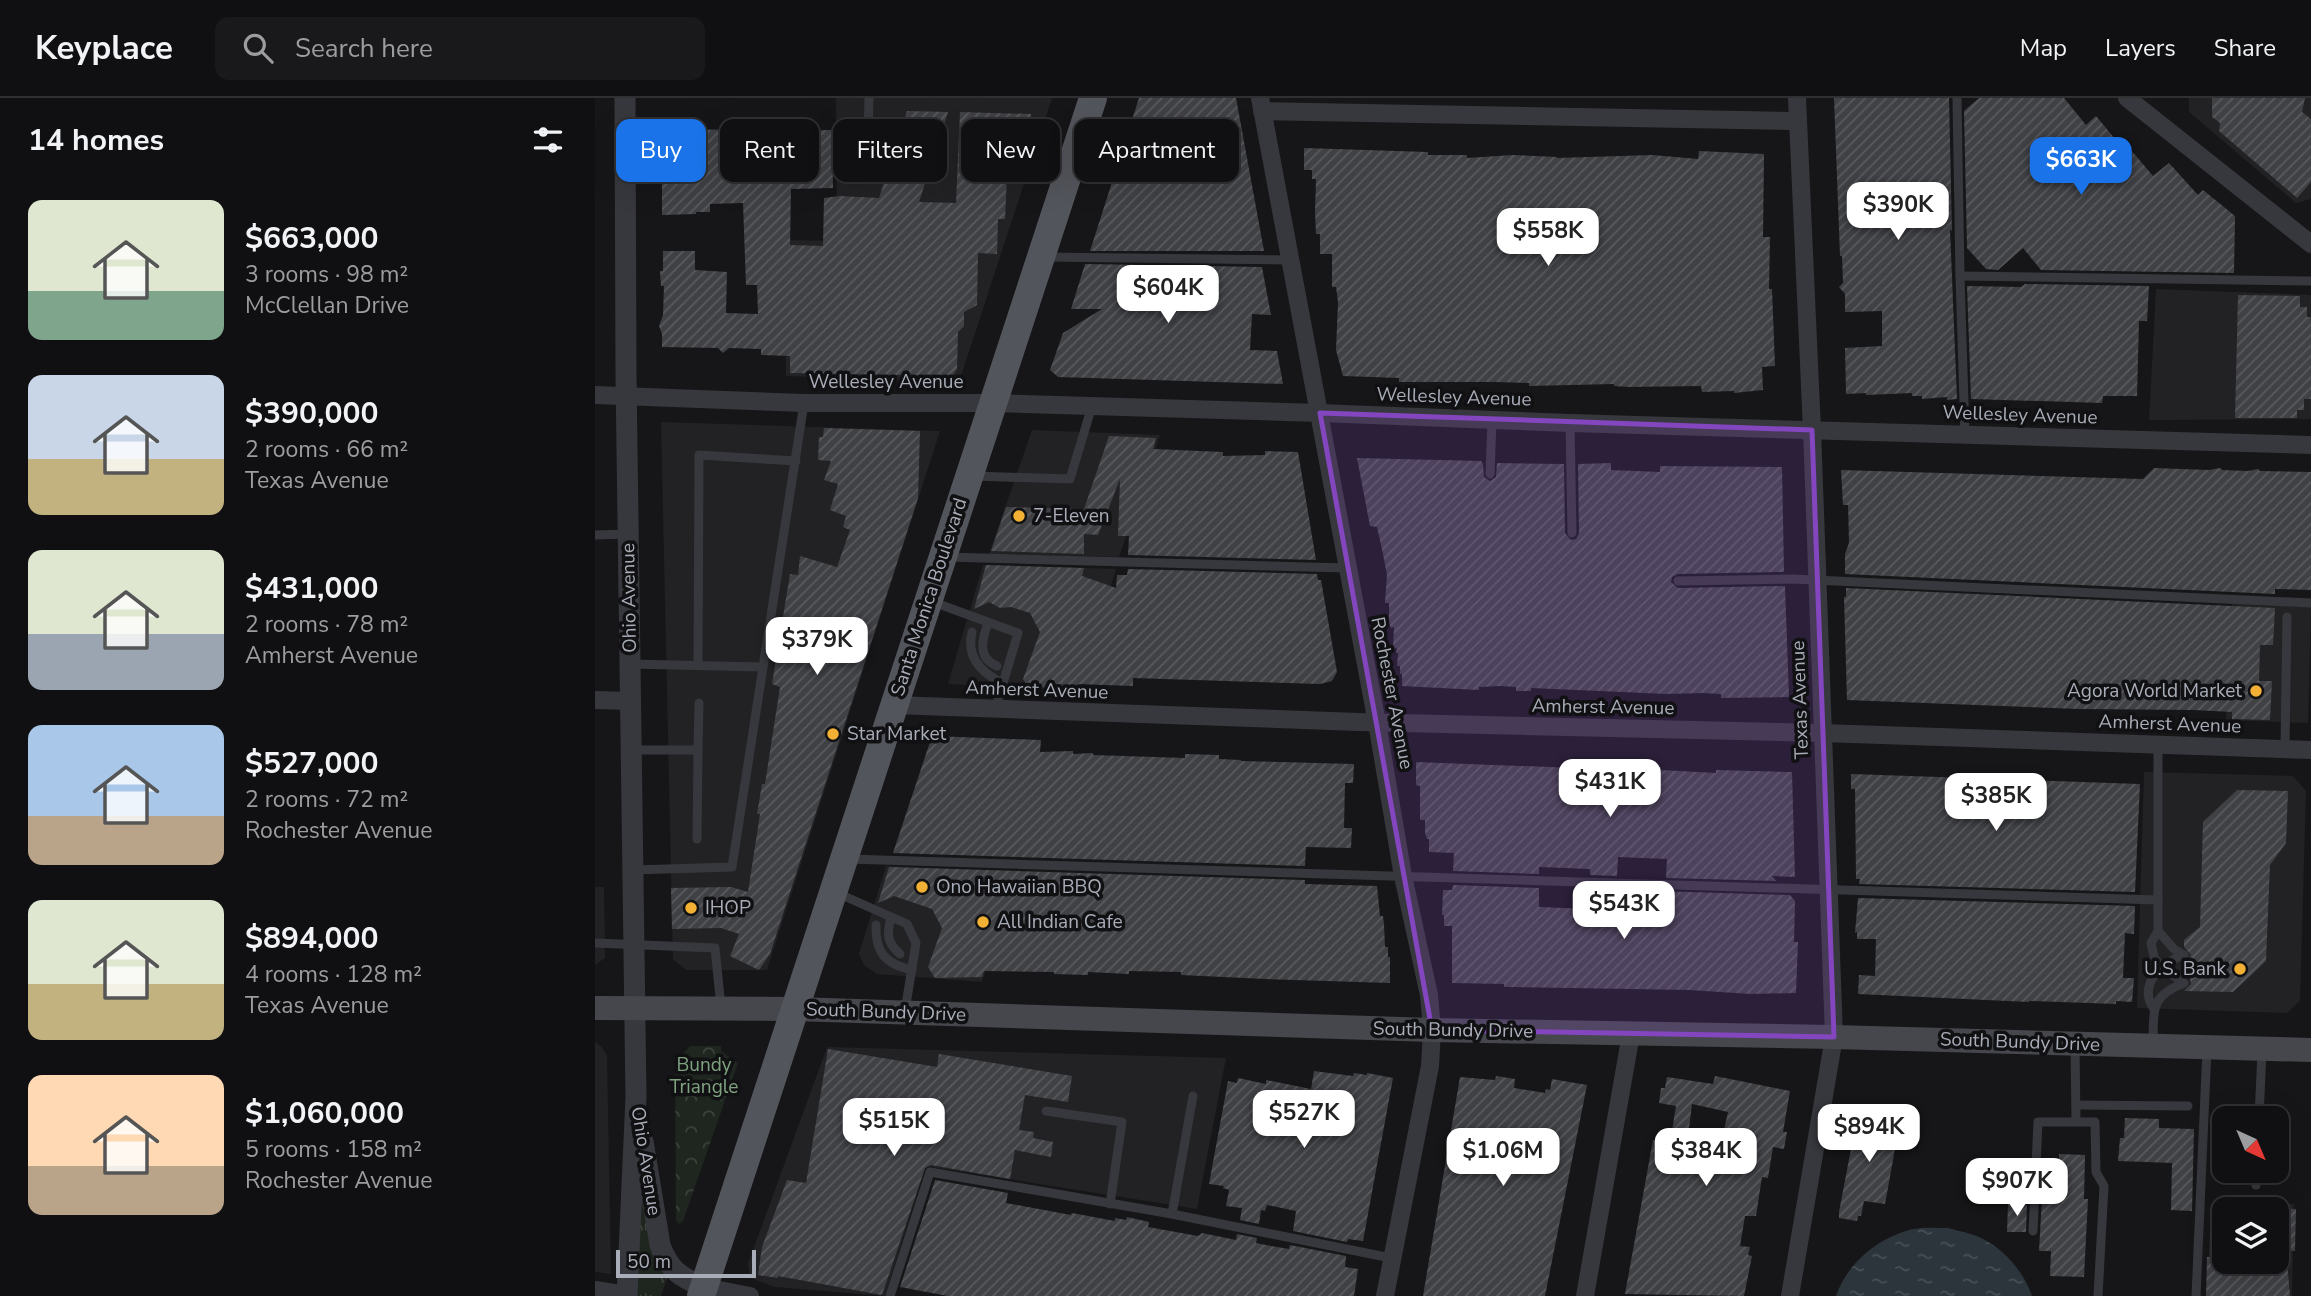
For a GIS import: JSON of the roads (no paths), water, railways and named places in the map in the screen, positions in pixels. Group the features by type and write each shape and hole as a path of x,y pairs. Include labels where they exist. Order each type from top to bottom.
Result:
{"main road":[{"name":"Santa Monica Boulevard","path":"702,1291 1093,98"},
{"name":"South Bundy Drive","path":"595,1008 795,1009 1432,1030 1834,1037 2311,1050"}],"street":[{"name":"Ohio Avenue","path":"625,98 626,396 636,1097 627,1296"},
{"name":"Texas Avenue","path":"1790,1296 1834,1037 1797,98"},
{"path":"2127,98 2311,244"},
{"path":"1261,104 1798,121"},
{"name":"Rochester Avenue","path":"1261,104 1320,412 1403,876 1429,995 1432,1030 1430,1066 1384,1296"},
{"name":"Wellesley Avenue","path":"595,395 804,403 993,403 1320,412 1570,423 2311,445"},
{"path":"595,700 631,701"},
{"name":"Amherst Avenue","path":"894,705 1377,723 1823,733 2311,750"},
{"path":"1585,1296 1631,1034"},
{"name":"Ohio Avenue","path":"636,1097 660,1245 665,1260 682,1278 702,1291"},
{"path":"595,1290 627,1296"},
{"path":"702,1291 750,1296"}],"lane":[{"path":"868,119 869,98"},
{"path":"1958,98 1965,435"},
{"path":"1040,257 1291,260"},
{"path":"1960,276 2311,281"},
{"path":"632,870 732,867 804,403"},
{"path":"969,475 1070,479 1092,406"},
{"path":"1490,474 1492,420"},
{"path":"1570,423 1572,533"},
{"path":"698,666 699,455 796,461"},
{"path":"595,535 628,534"},
{"path":"943,557 1347,568"},
{"path":"1678,581 1793,579 2311,603"},
{"path":"928,600 1018,633 995,710"},
{"path":"2285,748 2287,617"},
{"path":"988,623 982,647 988,660 997,666"},
{"path":"972,632 971,649 974,659 984,672 1003,683"},
{"path":"630,664 764,667"},
{"path":"697,839 699,704"},
{"path":"2153,1046 2154,1009 2160,996 2168,989 2184,983 2160,966 2154,957 2151,943 2158,931 2158,745"},
{"path":"631,750 698,750"},
{"path":"842,859 2158,900"},
{"path":"832,891 907,923 916,943 905,1013"},
{"path":"891,917 887,933 889,942 900,954"},
{"path":"876,925 876,940 880,951 897,967 912,970"},
{"path":"2154,1009 2148,1001 2150,984 2160,966 2184,955 2174,949 2158,931"},
{"path":"595,943 715,948 721,1009"},
{"path":"2075,1044 2076,1121"},
{"path":"2196,1296 2207,1047"},
{"path":"2260,1106 2262,1049"},
{"path":"1172,1214 1193,1096"},
{"path":"2076,1105 2188,1106"},
{"path":"1046,1111 1122,1122 1110,1204"},
{"path":"2033,1231 2038,1122 2095,1122 2095,1172 2104,1186 2098,1296"},
{"path":"890,1296 930,1172 1172,1214 1391,1258"}],"water":[{"path":"1948,1228 1977,1236 1998,1248 2018,1270 2032,1296 1836,1296 1848,1273 1877,1245 1914,1229"}],"place":[{"name":"7-Eleven","path":"1019,516"},
{"name":"Agora World Market","path":"2256,691"},
{"name":"Star Market","path":"833,734"},
{"name":"Ono Hawaiian BBQ","path":"922,887"},
{"name":"IHOP","path":"691,908"},
{"name":"All Indian Cafe","path":"983,922"},
{"name":"U.S. Bank","path":"2240,969"}],"park label":[{"name":"Bundy Triangle","path":"704,1076"}]}
